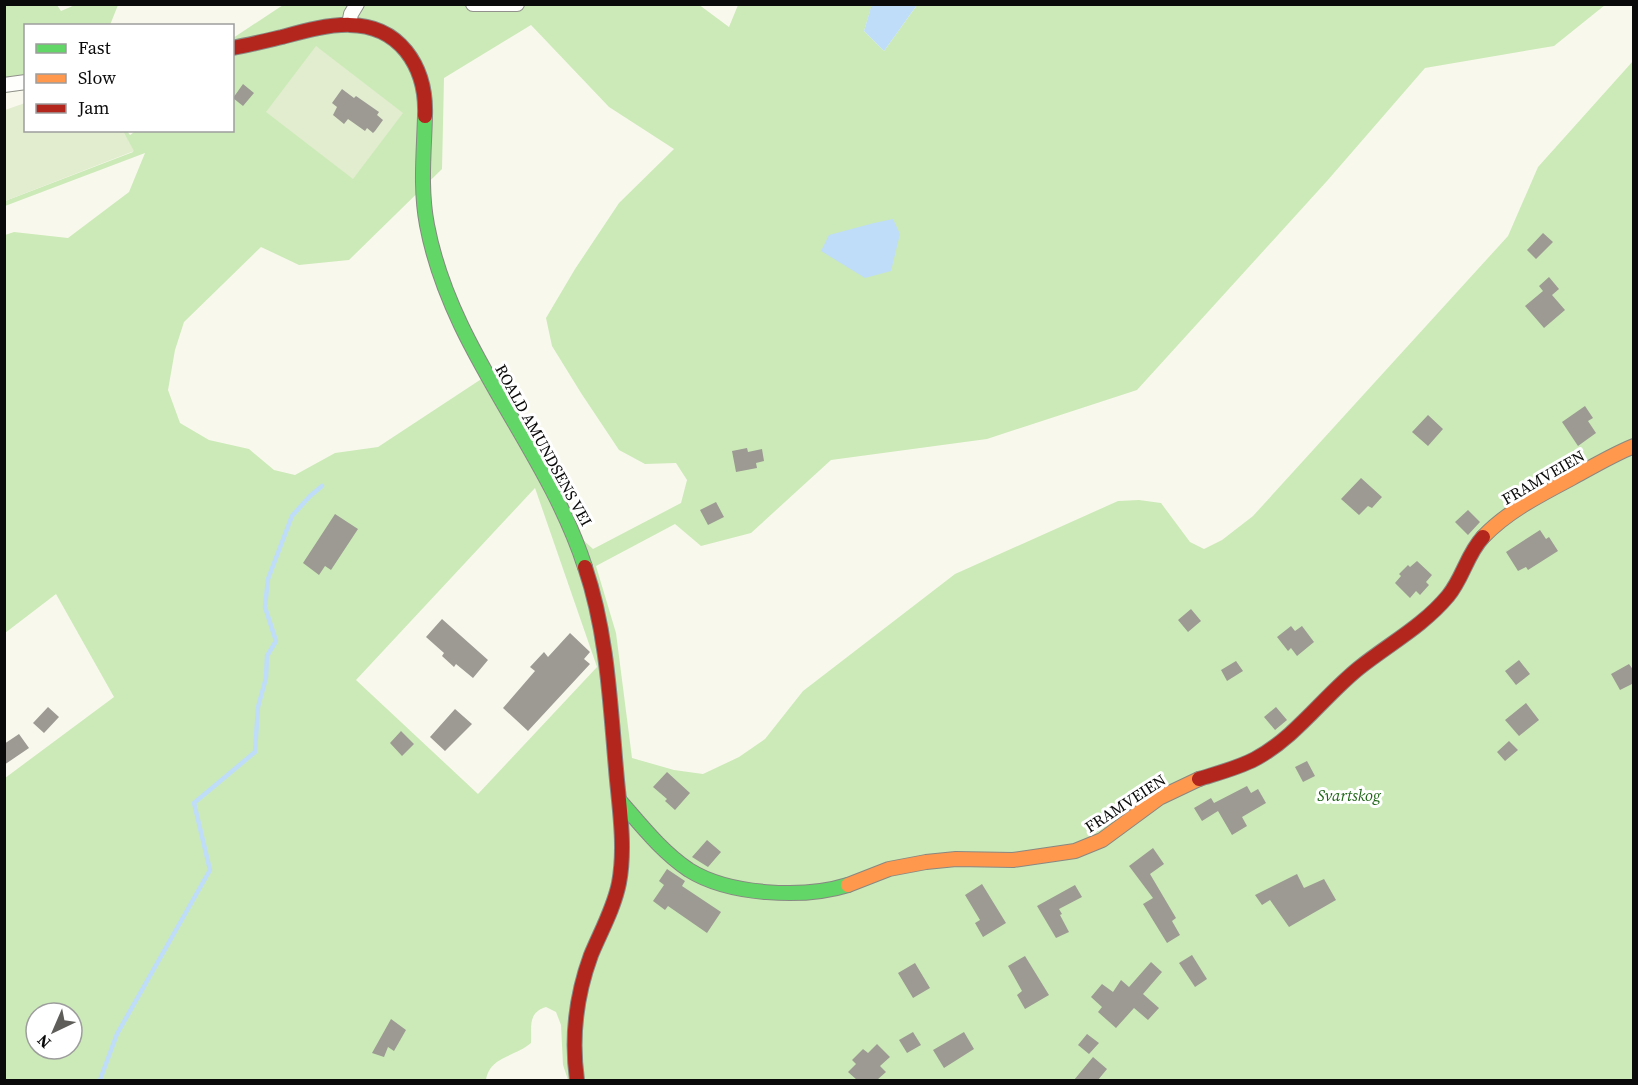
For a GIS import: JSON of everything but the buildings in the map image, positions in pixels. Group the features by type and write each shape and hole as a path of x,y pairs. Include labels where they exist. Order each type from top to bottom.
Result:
{"street":[{"path":"349,24 351,14 357,4"},
{"path":"473,4 517,4"},
{"name":"ROALD AMUNDSENS VEI","path":"234,47 326,24 349,24 370,27 386,33 412,58 421,78 426,111 422,170 423,200 437,268 456,318 565,512 584,558 605,650 620,801 620,851 618,888 585,970 579,996 575,1043 577,1080"},
{"path":"4,85 24,82"},
{"name":"FRAMVEIEN","path":"620,801 644,828 688,869 728,886 781,892 840,886 882,869 918,863 946,859 1022,859 1074,851 1093,845 1110,836 1143,809 1172,790 1234,768 1272,748 1359,667 1414,629 1430,615 1454,589 1469,555 1481,538 1497,524 1543,493 1634,446"}],"green space":[{"name":"Svartskog","path":"698,4 729,27 738,5 872,5 864,31 884,51 917,5 1605,5 1554,46 1425,68 1327,181 1137,390 987,439 831,460 751,533 701,546 675,524 596,566 616,633 632,758 674,770 703,774 739,757 765,739 803,691 955,574 1118,501 1139,500 1161,503 1190,542 1204,549 1222,540 1253,516 1508,236 1538,167 1633,61 1633,1080 568,1080 563,1065 561,1025 556,1012 546,1007 533,1017 531,1043 498,1061 488,1072 486,1080 5,1080 5,778 114,697 56,594 5,633 5,235 14,232 68,238 129,192 145,153 5,206 5,201 133,152 123,132 130,135 134,132 234,132 234,37 283,5","holes":["531,25 609,107 674,149 619,203 546,318 552,346 619,450 645,464 676,463 687,480 681,503 593,549 581,538 492,372 378,447 335,453 295,475 274,470 249,449 209,440 180,423 168,390 175,350 184,322 261,247 299,265 349,260 442,169 444,78","535,488 597,667 478,794 356,680"]},
{"path":"4,5 57,5 61,11 75,5 118,5 110,24 24,24 24,90 5,93"},
{"path":"316,46 403,113 353,179 266,112"},
{"path":"24,103 24,132 124,132 134,151 5,201 5,110"}],"water":[{"path":"872,4 917,5 884,51 864,31"},
{"path":"893,219 900,234 891,271 865,278 821,251 829,235"}],"waterway":[{"path":"100,1080 117,1034 210,870 194,803 255,752 258,707 266,678 267,656 276,641 265,607 268,579 292,516 322,486"}],"traffic: fast":[{"path":"425,116 424,198 427,225 439,271 456,315 477,357 547,480 568,523 585,567"},
{"path":"620,801 670,855 689,870 705,878 724,885 767,892 810,892 848,885"}],"traffic: slow":[{"path":"1483,537 1525,504 1634,446"},
{"path":"848,885 889,869 926,862 956,859 1013,860 1075,851 1102,840 1159,798 1199,779"}],"traffic: jam":[{"path":"234,48 331,26 364,26 379,30 393,38 406,51 415,66 425,98 425,116"},
{"path":"1199,779 1248,762 1270,750 1359,668 1417,626 1448,596 1483,537"},
{"path":"577,1080 575,1032 578,1001 591,955 617,892 622,855 620,812 603,642 585,567"}]}
